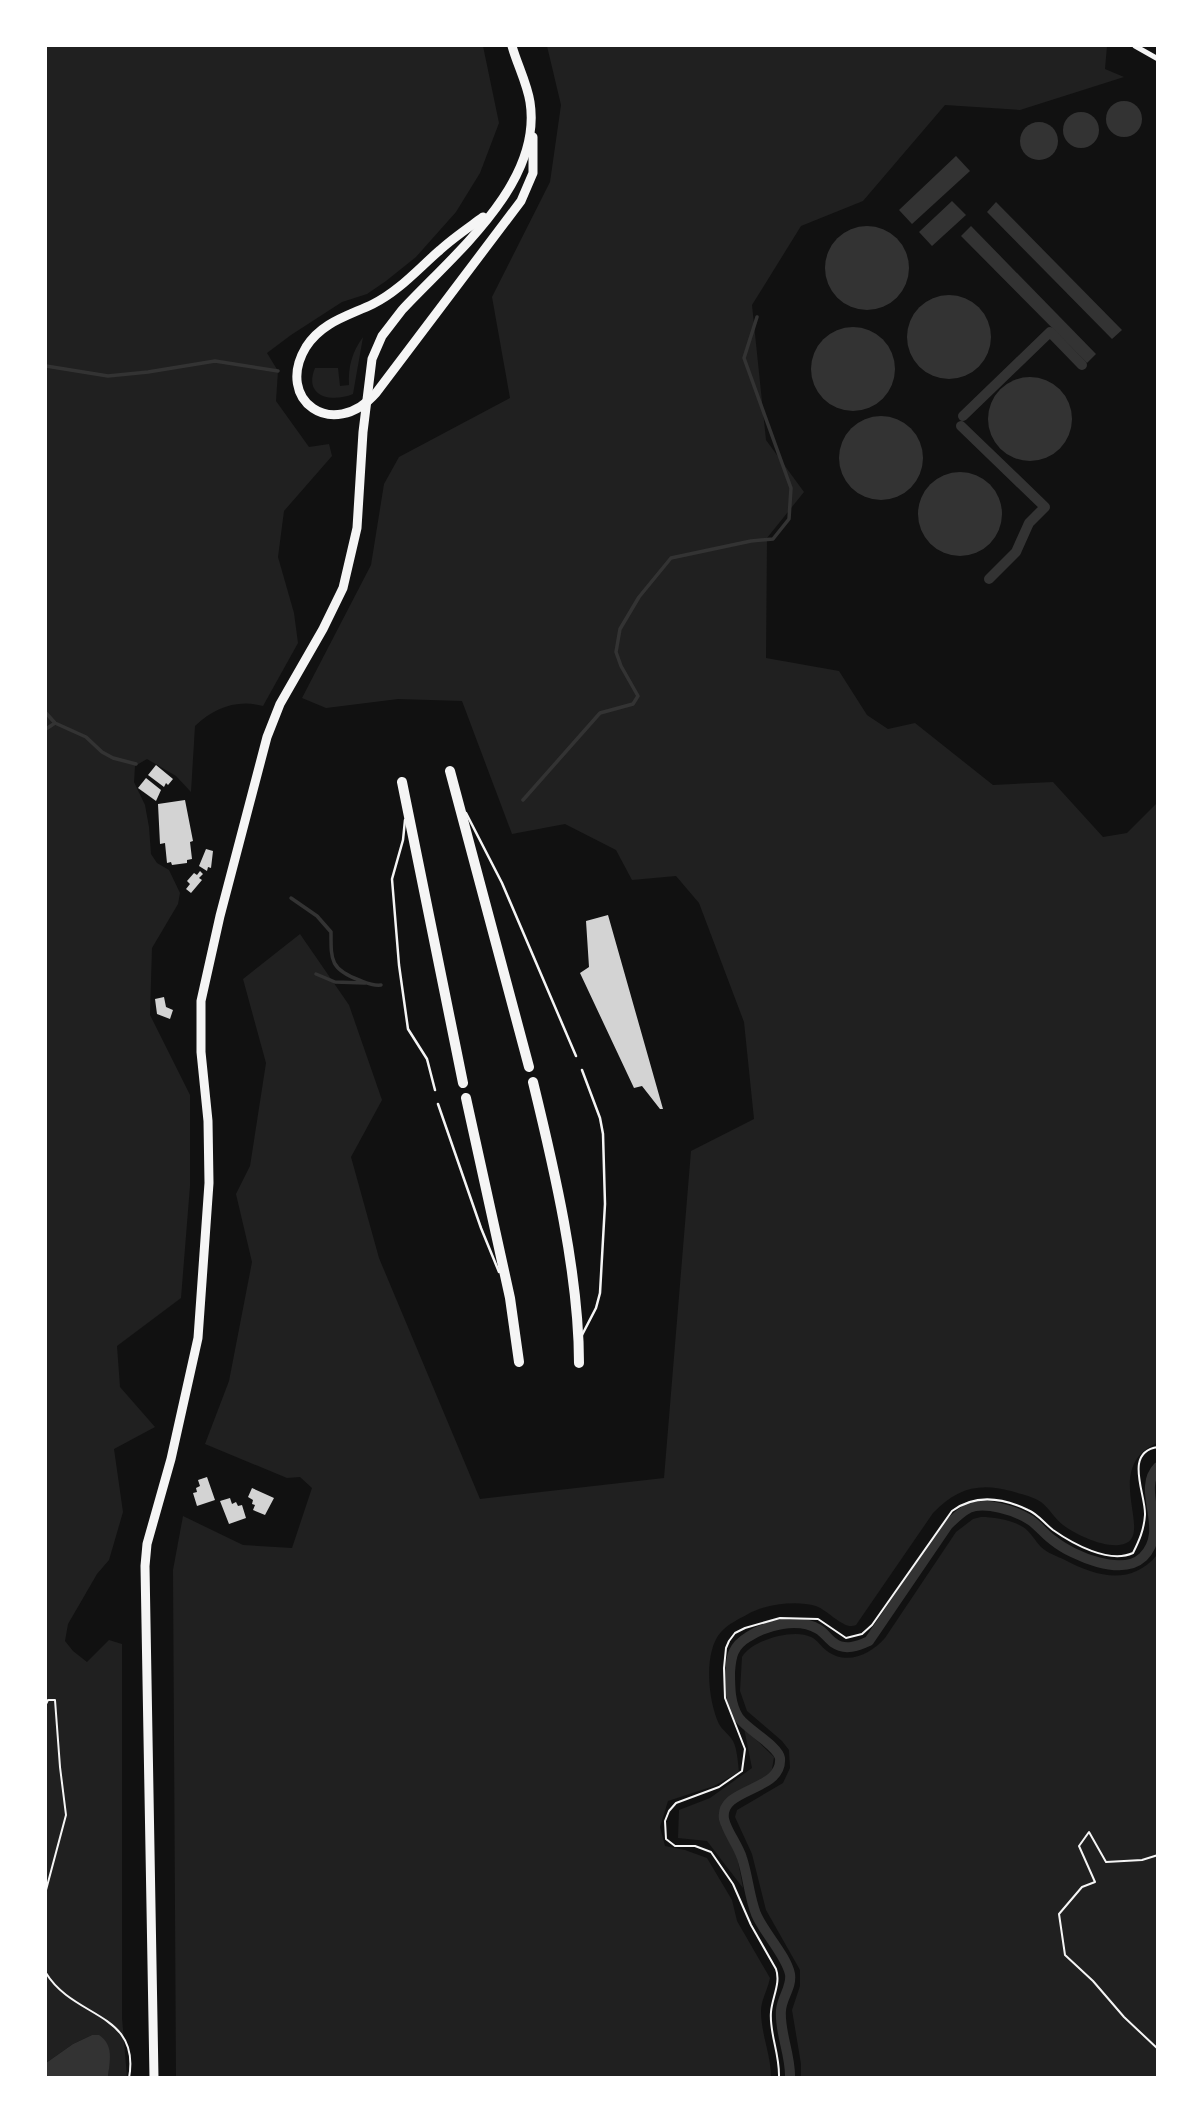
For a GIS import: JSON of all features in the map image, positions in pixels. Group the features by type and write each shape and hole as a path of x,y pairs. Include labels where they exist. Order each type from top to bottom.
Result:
{"highway":[{"path":"450,771 529,1067"},
{"path":"402,782 463,1083"},
{"path":"533,1082 563,1227 579,1341 579,1363"},
{"path":"466,1097 510,1298 519,1362"}],"main road":[{"path":"498,206 376,303 335,320 322,329 306,347 298,365 297,380 301,395 312,408 338,416 355,411 370,400 514,211 527,189 533,173 530,102 512,46"},
{"path":"154,2077 145,1566 147,1544 171,1460 198,1338 209,1183 208,1121 199,1025 201,1001 220,916 267,737 291,684 332,612 346,576 357,528 366,393 372,359 390,323 498,206 519,170 529,142 531,124"}],"street":[{"path":"1135,46 1157,59"}],"lane":[{"path":"454,789 502,883 576,1056"},
{"path":"405,795 405,829 392,879 399,965 408,1029 427,1059 435,1090"},
{"path":"579,1341 596,1308 600,1293 605,1204 603,1134 582,1070"},
{"path":"438,1104 481,1228 510,1298"}],"path":[{"path":"779,2077 780,2061 771,2025 779,1976 776,1969 751,1925 733,1884 711,1852 695,1846 675,1846 666,1839 666,1821 669,1811 676,1803 719,1787 742,1771 744,1749 724,1698 724,1668 729,1641 735,1633 745,1628 780,1618 818,1619 846,1638 862,1634 872,1625 952,1511 971,1500 996,1501 1030,1510 1070,1540 1102,1554 1128,1556 1133,1553 1143,1530 1145,1512 1138,1478 1139,1462 1141,1455 1157,1447"},
{"path":"46,1704 48,1700 55,1700 66,1815 46,1890"},
{"path":"1157,1855 1142,1860 1107,1862 1089,1832 1079,1846 1095,1882 1082,1887 1059,1914 1065,1955 1157,2049"},
{"path":"46,1973 59,1990 114,2026 124,2036 131,2052 129,2077"}],"shaded area":[{"path":"46,46 483,46 499,123 480,173 456,212 416,257 367,294 342,302 267,353 278,371 276,401 309,447 329,444 332,456 284,511 278,557 294,613 298,643 263,706 244,704 226,707 210,714 195,726 191,792 176,776 147,759 135,766 134,782 145,805 151,854 157,863 169,870 180,893 178,904 152,948 150,1015 190,1095 190,1186 181,1298 117,1346 120,1387 155,1427 114,1449 123,1512 109,1560 97,1574 68,1624 65,1641 87,1662 109,1640 122,1644 122,2018 127,2077 108,2077 110,2056 92,2035 73,2044 46,2063"},
{"path":"547,46 1107,46 1105,69 1124,77 1020,110 945,105 863,201 801,226 752,305 766,440 804,492 767,538 766,658 839,671 867,715 888,729 915,723 993,785 1053,782 1103,837 1127,833 1157,803 1157,1443 1140,1455 1132,1469 1130,1486 1134,1531 1130,1541 1113,1545 1082,1536 1063,1525 1041,1502 1026,1495 988,1487 968,1490 950,1498 933,1513 856,1625 842,1623 816,1606 781,1604 763,1608 737,1620 724,1629 715,1641 709,1677 712,1703 719,1724 734,1744 739,1772 714,1786 668,1801 660,1827 665,1846 707,1858 732,1900 737,1921 770,1978 761,2011 771,2077 176,2077 173,1570 183,1516 243,1545 292,1548 312,1488 300,1477 287,1478 205,1444 229,1381 252,1262 236,1194 250,1166 266,1063 243,979 300,934 349,1005 382,1100 351,1157 379,1258 480,1499 664,1478 691,1151 754,1119 744,1022 699,903 676,876 632,880 616,850 565,824 512,834 462,701 398,699 326,708 302,698 371,565 384,484 399,457 510,398 492,297 550,182 561,105"},
{"path":"1124,101 1137,106 1142,119 1137,132 1124,137 1111,132 1106,119 1111,106"},
{"path":"1081,112 1094,117 1099,130 1094,143 1081,148 1068,143 1063,130 1068,117"},
{"path":"1039,122 1052,128 1058,141 1052,154 1039,160 1026,154 1020,141 1026,128"},
{"path":"956,156 970,171 912,224 899,210"},
{"path":"952,201 966,215 932,246 919,232"},
{"path":"996,202 1122,330 1112,339 987,212"},
{"path":"867,226 890,233 902,245 909,268 902,291 890,303 867,310 844,303 832,291 825,268 832,245 844,233"},
{"path":"971,226 1096,354 1087,363 961,236"},
{"path":"949,295 972,302 984,314 991,337 984,360 972,372 949,379 926,372 914,360 907,337 914,314 926,302"},
{"path":"853,327 876,334 888,346 895,369 888,392 876,404 853,411 830,404 818,392 811,369 818,346 830,334"},
{"path":"363,337 353,394 337,398 316,391 312,378 315,368 338,368 340,386 349,385 352,360"},
{"path":"1030,377 1053,384 1065,396 1072,419 1065,442 1053,454 1030,461 1007,454 995,442 988,419 995,396 1007,384"},
{"path":"881,416 904,423 916,435 923,458 916,481 904,493 881,500 858,493 846,481 839,458 846,435 858,423"},
{"path":"960,472 983,479 995,491 1002,514 995,537 983,549 960,556 937,549 925,537 918,514 925,491 937,479"},
{"path":"973,1519 1003,1519 1019,1525 1046,1551 1101,1574 1125,1575 1147,1565 1157,1555 1157,2077 801,2077 792,2010 800,1986 800,1970 766,1910 752,1854 735,1817 737,1810 783,1783 790,1768 789,1750 747,1711 740,1691 742,1657 754,1645 763,1641 794,1634 811,1637 827,1651 843,1658 858,1656 873,1649 885,1638 956,1532"},
{"path":"744,1728 774,1757 771,1775 728,1798 721,1810 721,1826 737,1856 743,1888 707,1841 678,1838 679,1810 710,1798 752,1768"},
{"path":"92,2035 99,2035 109,2048 108,2077 46,2077 46,2063 73,2044"}],"building":[{"path":"156,765 173,779 164,787 148,775"},
{"path":"146,778 161,790 156,801 138,788"},
{"path":"185,800 193,841 190,842 192,859 187,860 187,863 172,865 171,862 167,863 165,843 160,844 158,804"},
{"path":"206,849 213,851 211,868 208,867 207,871 199,866"},
{"path":"200,871 203,874 199,878 202,880 191,893 186,889 190,884 187,881"},
{"path":"608,915 663,1109 660,1109 642,1086 634,1088 580,973 589,967 586,921"},
{"path":"164,997 166,1007 173,1010 170,1019 157,1014 155,999"},
{"path":"207,1477 215,1500 197,1506 193,1493 197,1492 196,1488 200,1486 198,1480"},
{"path":"252,1488 274,1498 265,1515 253,1510 255,1505 248,1497"},
{"path":"230,1498 232,1504 236,1502 238,1506 242,1505 246,1518 229,1524 220,1501"}],"waterway":[{"path":"523,800 600,713 633,704 638,696 616,652 620,629 639,597 671,558 773,539 789,519 791,488 744,358 757,317"},
{"path":"963,416 1050,332 1082,365"},
{"path":"46,366 108,376 215,361 278,371"},
{"path":"961,426 1045,507 1029,523 1016,552 989,579"},
{"path":"46,713 55,723 86,737 102,752 136,764"},
{"path":"46,729 55,723"},
{"path":"291,898 317,916 331,932 332,957 342,972 372,985 381,985"},
{"path":"316,974 335,982 365,983"},
{"path":"790,2078 781,2018 790,1974 784,1959 756,1914 742,1858 724,1819 725,1809 731,1801 772,1777 778,1769 780,1758 774,1748 743,1723 734,1707 730,1672 736,1648 743,1640 764,1629 792,1623 810,1625 843,1647 869,1641 948,1525 963,1512 976,1506 1009,1510 1024,1517 1062,1547 1085,1558 1111,1565 1134,1563 1143,1557 1151,1546 1154,1523 1150,1487 1158,1467"}]}
